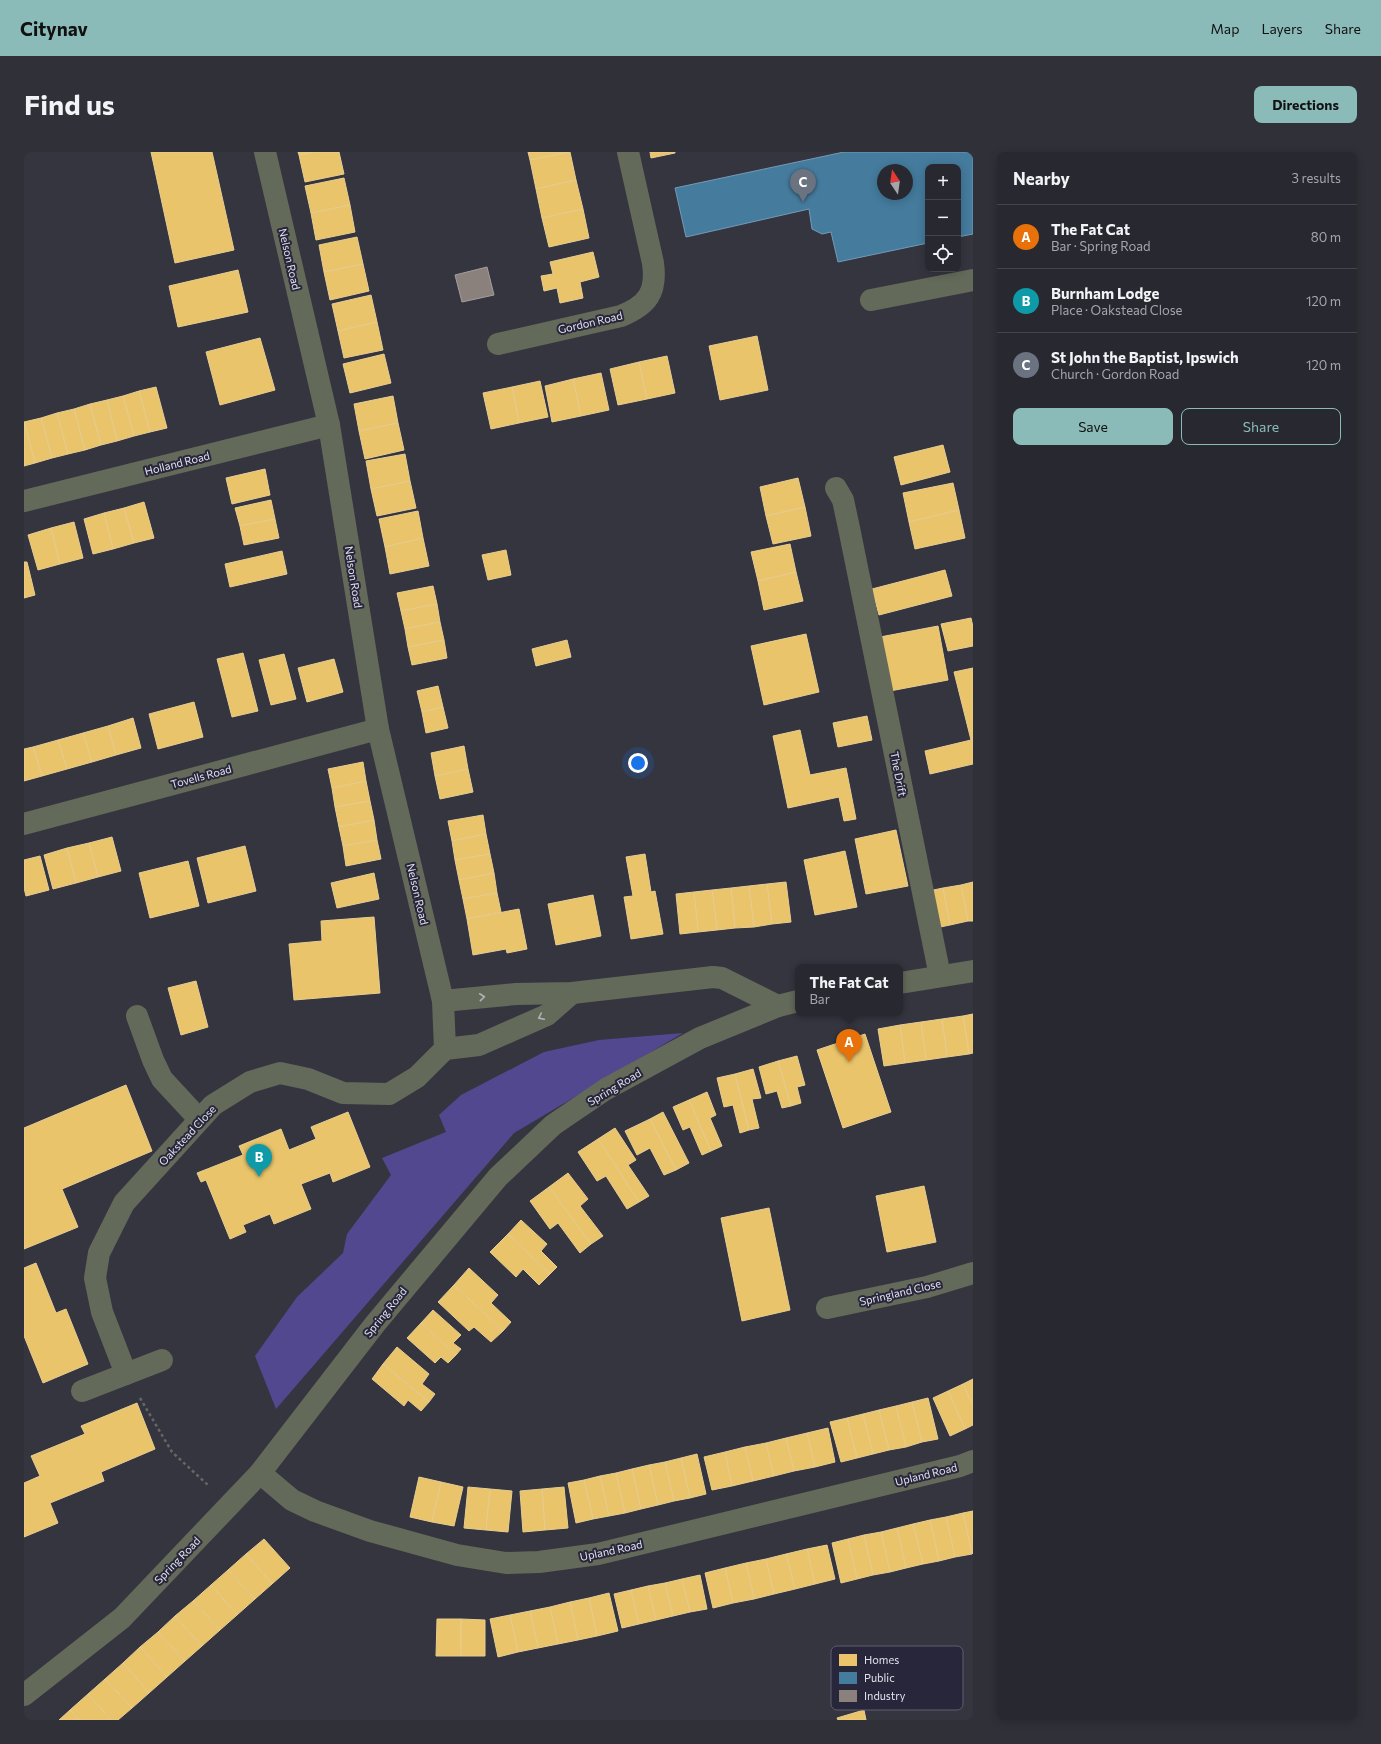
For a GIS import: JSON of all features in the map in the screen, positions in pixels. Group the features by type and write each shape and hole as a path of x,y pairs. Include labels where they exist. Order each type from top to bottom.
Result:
{"street":[{"name":"Nelson Road","path":"266,152 329,425 378,729 443,1001 445,1049"},
{"name":"Gordon Road","path":"498,344 621,316 635,310 646,302 652,290 655,277 628,152"},
{"path":"871,300 973,280"},
{"name":"Holland Road","path":"24,501 329,425"},
{"name":"The Drift","path":"836,488 843,500 940,976"},
{"name":"Tovells Road","path":"24,824 378,729"},
{"path":"903,982 973,971"},
{"path":"443,1001 516,994 572,993 713,977 722,978 788,1004"},
{"path":"445,1049 479,1045 547,1015 572,993"},
{"name":"Spring Road","path":"24,1695 122,1618 260,1473 375,1324 498,1177 553,1125 606,1089 700,1038 788,1004"},
{"path":"137,1016 153,1060 162,1079 199,1119"},
{"name":"Oakstead Close","path":"126,1374 102,1312 95,1278 98,1253 124,1203 212,1104 250,1082 280,1073 308,1079 343,1093 389,1094 417,1077 445,1049"},
{"name":"Springland Close","path":"827,1308 927,1288 973,1274"},
{"path":"82,1391 162,1360"},
{"name":"Upland Road","path":"260,1473 292,1500 315,1511 370,1531 457,1555 506,1563 539,1562 598,1554 960,1466 973,1461"}],"path":[{"path":"126,1374 172,1452 230,1505"}],"shaded area":[{"path":"683,1033 514,1133 276,1409 255,1356 297,1297 343,1253 347,1234 391,1175 382,1158 446,1132 439,1115 461,1095 544,1052 599,1040"}],"building: Homes":[{"path":"151,152 212,152 234,250 175,263"},
{"path":"298,152 314,152 299,155"},
{"path":"314,152 339,152 344,174 305,182 299,155"},
{"path":"528,152 569,152 530,160"},
{"path":"570,152 576,180 536,189 530,160"},
{"path":"650,152 675,152 675,153 651,158"},
{"path":"344,178 350,205 311,213 305,186"},
{"path":"576,180 583,209 542,218 536,189"},
{"path":"350,205 355,232 316,240 311,213"},
{"path":"583,209 589,238 549,247 542,218"},
{"path":"357,237 363,264 324,272 319,245"},
{"path":"593,252 599,277 580,282 583,298 560,303 557,288 544,291 541,276 553,274 550,262"},
{"path":"363,264 369,291 330,300 324,272"},
{"path":"238,270 248,312 178,327 169,286"},
{"path":"371,295 377,322 338,331 332,304"},
{"path":"377,322 383,350 344,358 338,331"},
{"path":"757,336 768,390 720,400 709,346"},
{"path":"260,338 275,390 220,405 206,352"},
{"path":"384,354 391,383 350,393 343,364"},
{"path":"667,356 675,393 647,399 639,362"},
{"path":"639,362 647,399 618,405 610,369"},
{"path":"601,373 609,410 581,416 573,379"},
{"path":"573,379 581,416 552,422 545,386"},
{"path":"540,381 548,417 519,423 512,387"},
{"path":"156,387 167,428 150,432 139,391"},
{"path":"512,387 519,423 491,429 483,393"},
{"path":"139,391 150,432 134,436 123,396"},
{"path":"123,396 134,436 117,441 107,400"},
{"path":"393,396 398,423 359,431 354,404"},
{"path":"107,400 117,441 101,445 90,404"},
{"path":"90,404 101,445 85,450 74,409"},
{"path":"74,409 85,450 68,454 57,413"},
{"path":"57,413 68,454 52,458 41,418"},
{"path":"41,418 52,458 35,463 24,422"},
{"path":"24,422 35,463 24,466"},
{"path":"398,423 404,450 365,459 359,431"},
{"path":"943,445 950,472 901,485 894,457"},
{"path":"405,454 410,481 371,489 366,461"},
{"path":"265,469 270,495 232,504 226,478"},
{"path":"798,478 805,507 766,516 760,487"},
{"path":"410,481 416,508 377,516 371,489"},
{"path":"953,483 959,510 909,522 903,493"},
{"path":"271,500 275,519 240,526 235,508"},
{"path":"144,502 154,538 134,543 124,508"},
{"path":"805,507 811,536 773,544 766,516"},
{"path":"124,508 134,543 113,549 104,513"},
{"path":"959,510 965,538 915,549 909,522"},
{"path":"418,511 423,538 385,547 379,519"},
{"path":"104,513 113,549 93,554 84,519"},
{"path":"275,519 279,538 244,545 240,526"},
{"path":"74,522 83,558 60,564 51,528"},
{"path":"51,528 60,564 38,570 28,535"},
{"path":"423,538 429,566 390,574 385,547"},
{"path":"790,544 796,572 758,581 751,552"},
{"path":"506,550 511,575 488,580 482,555"},
{"path":"282,551 287,574 230,587 225,564"},
{"path":"24,562 27,562 35,595 24,598"},
{"path":"945,570 952,596 879,615 872,589"},
{"path":"796,572 803,601 764,610 758,581"},
{"path":"433,586 437,604 401,611 397,593"},
{"path":"437,604 440,622 405,629 401,611"},
{"path":"971,618 973,627 973,646 948,651 941,624"},
{"path":"440,622 444,640 408,647 405,629"},
{"path":"938,626 948,680 890,691 880,637"},
{"path":"806,634 819,692 764,705 751,646"},
{"path":"444,640 447,658 412,665 408,647"},
{"path":"567,640 571,657 536,666 532,649"},
{"path":"243,653 258,711 232,717 217,659"},
{"path":"284,654 296,699 271,705 259,660"},
{"path":"334,659 343,692 307,702 298,668"},
{"path":"973,668 973,764 930,774 925,751 971,740 954,672"},
{"path":"438,686 443,707 422,712 417,691"},
{"path":"194,702 203,737 158,749 149,714"},
{"path":"443,707 448,728 426,733 422,712"},
{"path":"867,716 872,740 838,747 833,723"},
{"path":"133,718 141,748 116,755 108,726"},
{"path":"108,726 116,755 92,762 83,733"},
{"path":"800,730 810,775 846,768 856,819 844,821 839,797 788,808 773,736"},
{"path":"83,733 92,762 67,769 58,740"},
{"path":"58,740 67,769 42,776 33,747"},
{"path":"464,746 468,769 435,776 431,753"},
{"path":"33,747 42,776 24,781 24,749"},
{"path":"363,762 366,781 332,788 328,769"},
{"path":"468,769 473,792 440,799 435,776"},
{"path":"366,781 370,801 335,807 332,788"},
{"path":"370,801 374,820 339,827 335,807"},
{"path":"483,815 486,834 452,841 448,821"},
{"path":"374,820 377,840 343,846 339,827"},
{"path":"896,830 908,886 866,894 855,839"},
{"path":"486,834 490,854 455,860 452,841"},
{"path":"112,837 121,871 98,877 89,843"},
{"path":"377,840 381,859 346,866 343,846"},
{"path":"89,843 98,877 76,883 67,848"},
{"path":"245,846 256,891 208,903 197,858"},
{"path":"67,848 76,883 53,889 44,855"},
{"path":"845,851 857,907 815,915 804,860"},
{"path":"490,854 494,873 459,880 455,860"},
{"path":"645,854 651,892 655,891 663,934 631,939 624,897 633,896 626,857"},
{"path":"40,856 49,890 26,896 24,888 24,860"},
{"path":"188,861 199,906 150,918 139,873"},
{"path":"374,873 379,899 337,908 331,883"},
{"path":"494,873 497,893 463,899 459,880"},
{"path":"786,882 791,922 772,924 767,884"},
{"path":"973,882 973,921 968,921 961,885"},
{"path":"767,884 772,924 754,927 749,886"},
{"path":"961,885 968,921 950,925 943,888"},
{"path":"749,886 754,927 735,928 731,888"},
{"path":"731,888 735,928 717,930 712,890"},
{"path":"943,888 950,925 931,929 924,892"},
{"path":"712,890 717,930 698,932 694,892"},
{"path":"694,892 698,932 680,934 676,894"},
{"path":"497,893 501,912 467,919 463,899"},
{"path":"593,895 601,936 556,945 548,904"},
{"path":"519,909 527,949 507,953 506,949 473,955 467,919"},
{"path":"374,917 380,993 294,1000 289,944 322,941 321,921"},
{"path":"196,981 208,1027 181,1035 168,988"},
{"path":"973,1014 973,1053 969,1054 963,1016"},
{"path":"963,1016 969,1054 947,1057 942,1019"},
{"path":"942,1019 947,1057 926,1060 921,1022"},
{"path":"921,1022 926,1060 905,1063 900,1025"},
{"path":"900,1025 905,1063 884,1066 878,1029"},
{"path":"865,1034 891,1112 843,1128 817,1050"},
{"path":"797,1056 805,1085 797,1087 801,1103 791,1106 778,1061"},
{"path":"778,1061 791,1106 782,1108 777,1091 766,1094 759,1067"},
{"path":"753,1069 761,1098 752,1099 759,1128 749,1130 735,1074"},
{"path":"735,1074 749,1130 740,1133 733,1105 724,1107 717,1078"},
{"path":"126,1085 152,1151 62,1189 78,1227 24,1249 24,1128"},
{"path":"707,1092 716,1115 710,1118 722,1146 711,1151 689,1100"},
{"path":"689,1100 711,1151 702,1155 690,1127 683,1130 673,1107"},
{"path":"348,1112 370,1167 333,1182 330,1173 301,1184 311,1209 274,1224 270,1214 243,1225 246,1232 230,1239 206,1180 201,1182 197,1173 243,1155 239,1146 281,1129 289,1150 316,1139 311,1127"},
{"path":"663,1112 689,1163 676,1170 650,1119"},
{"path":"650,1119 676,1170 664,1175 650,1148 637,1155 625,1131"},
{"path":"615,1128 636,1160 628,1165 649,1196 639,1202 598,1139"},
{"path":"598,1139 639,1202 627,1209 606,1176 597,1181 578,1152"},
{"path":"568,1173 588,1199 580,1206 603,1236 591,1244 549,1187"},
{"path":"924,1186 936,1242 887,1252 876,1196"},
{"path":"549,1187 591,1244 580,1253 558,1223 550,1229 530,1201"},
{"path":"769,1208 790,1310 742,1321 721,1218"},
{"path":"521,1220 547,1244 541,1251 557,1267 550,1274 508,1234"},
{"path":"508,1234 550,1274 539,1285 523,1269 516,1277 490,1252"},
{"path":"36,1263 56,1313 66,1309 88,1364 43,1383 24,1336 24,1268"},
{"path":"469,1268 498,1295 491,1303 511,1322 503,1331 454,1285"},
{"path":"454,1285 503,1331 491,1342 474,1327 469,1331 438,1302"},
{"path":"433,1310 461,1335 453,1343 461,1349 456,1355 421,1323"},
{"path":"421,1323 456,1355 448,1363 441,1357 435,1363 407,1338"},
{"path":"397,1347 429,1374 422,1384 435,1394 429,1402 383,1364"},
{"path":"383,1364 429,1402 421,1411 408,1400 404,1406 372,1379"},
{"path":"973,1379 973,1406 963,1384"},
{"path":"963,1384 973,1406 973,1425 965,1429 948,1391"},
{"path":"948,1391 965,1429 950,1436 933,1398"},
{"path":"928,1398 938,1439 922,1442 912,1402"},
{"path":"912,1402 922,1442 906,1447 896,1406"},
{"path":"137,1403 155,1449 101,1472 104,1481 50,1503 58,1523 24,1537 24,1483 40,1476 31,1456 85,1434 81,1426"},
{"path":"896,1406 906,1447 889,1450 879,1410"},
{"path":"879,1410 889,1450 873,1454 863,1414"},
{"path":"863,1414 873,1454 857,1458 847,1418"},
{"path":"847,1418 857,1458 841,1462 830,1422"},
{"path":"828,1428 835,1462 815,1467 807,1433"},
{"path":"807,1433 815,1467 794,1471 786,1438"},
{"path":"786,1438 794,1471 774,1476 766,1443"},
{"path":"766,1443 774,1476 753,1481 745,1447"},
{"path":"745,1447 753,1481 732,1486 725,1452"},
{"path":"725,1452 732,1486 712,1490 704,1457"},
{"path":"697,1454 706,1494 690,1498 681,1458"},
{"path":"681,1458 690,1498 674,1501 665,1462"},
{"path":"665,1462 674,1501 658,1505 649,1465"},
{"path":"649,1465 658,1505 641,1509 632,1469"},
{"path":"632,1469 641,1509 625,1513 616,1473"},
{"path":"616,1473 625,1513 609,1516 600,1476"},
{"path":"600,1476 609,1516 593,1519 584,1480"},
{"path":"419,1477 441,1482 432,1522 410,1517"},
{"path":"584,1480 593,1519 576,1523 568,1483"},
{"path":"441,1482 463,1487 454,1526 432,1522"},
{"path":"468,1487 490,1489 486,1530 464,1528"},
{"path":"564,1487 568,1528 545,1530 542,1489"},
{"path":"490,1489 512,1491 508,1532 486,1530"},
{"path":"542,1489 545,1530 523,1532 520,1491"},
{"path":"973,1511 973,1553 972,1554 963,1513"},
{"path":"963,1513 972,1554 955,1557 946,1517"},
{"path":"946,1517 955,1557 939,1561 930,1520"},
{"path":"930,1520 939,1561 923,1564 913,1524"},
{"path":"913,1524 923,1564 906,1568 897,1528"},
{"path":"897,1528 906,1568 890,1572 881,1532"},
{"path":"881,1532 890,1572 873,1575 864,1535"},
{"path":"864,1535 873,1575 857,1579 848,1539"},
{"path":"264,1539 290,1568 272,1584 246,1554"},
{"path":"848,1539 857,1579 841,1583 832,1543"},
{"path":"827,1545 835,1579 815,1584 807,1549"},
{"path":"807,1549 815,1584 795,1589 786,1554"},
{"path":"246,1554 272,1584 255,1599 228,1570"},
{"path":"786,1554 795,1589 774,1594 766,1559"},
{"path":"766,1559 774,1594 754,1599 746,1563"},
{"path":"746,1563 754,1599 733,1603 725,1568"},
{"path":"725,1568 733,1603 713,1608 705,1573"},
{"path":"228,1570 255,1599 237,1615 211,1585"},
{"path":"700,1575 707,1609 690,1612 682,1579"},
{"path":"682,1579 690,1612 673,1616 665,1583"},
{"path":"665,1583 673,1616 656,1620 648,1586"},
{"path":"211,1585 237,1615 220,1630 193,1601"},
{"path":"648,1586 656,1620 639,1624 631,1590"},
{"path":"631,1590 639,1624 622,1628 614,1594"},
{"path":"609,1593 618,1631 597,1636 589,1598"},
{"path":"589,1598 597,1636 578,1640 570,1602"},
{"path":"193,1601 220,1630 202,1646 175,1616"},
{"path":"570,1602 578,1640 558,1644 550,1607"},
{"path":"550,1607 558,1644 538,1648 530,1611"},
{"path":"530,1611 538,1648 518,1652 510,1615"},
{"path":"510,1615 518,1652 498,1657 490,1619"},
{"path":"175,1616 202,1646 185,1661 158,1632"},
{"path":"437,1619 461,1619 461,1656 436,1656"},
{"path":"461,1619 485,1620 485,1656 461,1656"},
{"path":"158,1632 185,1661 167,1677 140,1647"},
{"path":"140,1647 167,1677 149,1693 123,1663"},
{"path":"123,1663 149,1693 132,1708 105,1679"},
{"path":"105,1679 132,1708 118,1720 111,1720 88,1694"},
{"path":"88,1694 111,1720 79,1720 70,1710"},
{"path":"70,1710 79,1720 59,1720"},
{"path":"864,1710 866,1720 838,1720 837,1718"}],"building: Public":[{"path":"844,152 973,152 973,234 961,236 961,164 925,164 925,244 838,262 831,232 822,234 812,229 809,209 686,237 675,188"}],"building: Industry":[{"path":"487,267 494,295 462,302 455,275"}],"place":[{"name":"St John the Baptist, Ipswich","path":"803,202"},
{"name":"The Fat Cat","path":"849,1062"},
{"name":"Burnham Lodge","path":"259,1177"}]}
